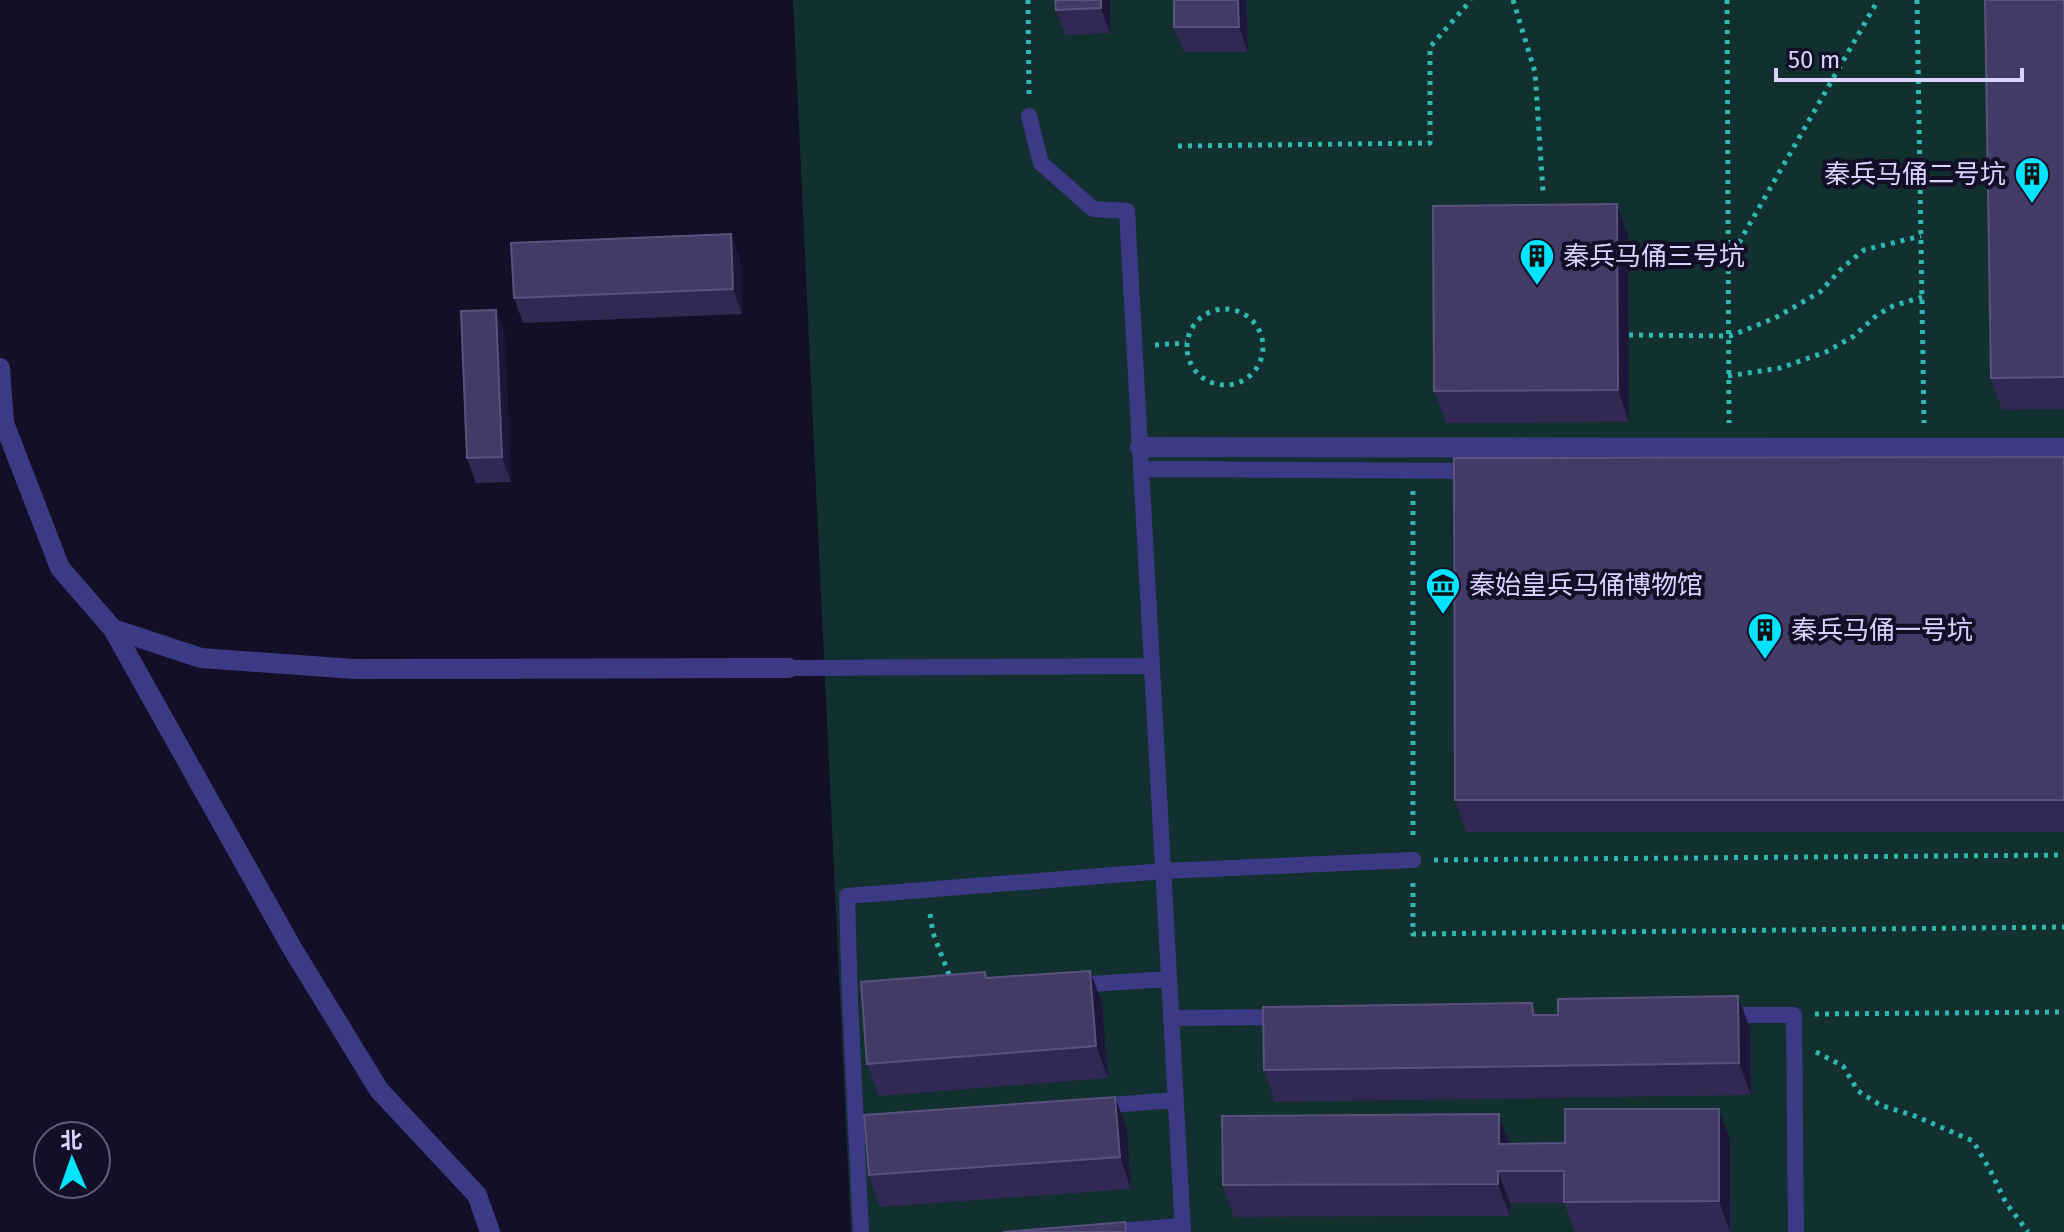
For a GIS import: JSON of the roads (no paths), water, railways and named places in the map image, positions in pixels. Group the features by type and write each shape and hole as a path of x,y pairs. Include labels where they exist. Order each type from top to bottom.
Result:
{"street":[{"path":"0,368 4,423 60,568 113,629 292,948 379,1090 477,1195 490,1232"},
{"path":"1140,447 2064,448"},
{"path":"113,629 201,658 354,669 789,668"}],"lane":[{"path":"1029,116 1041,163 1093,209 1127,211 1183,1229 1102,1232"},
{"path":"1142,469 1492,471"},
{"path":"789,668 1152,666"},
{"path":"861,1232 863,1123 857,1000 847,896 1164,871 1413,860"},
{"path":"1063,986 1169,979"},
{"path":"1714,1015 1794,1015 1796,1232"},
{"path":"1172,1018 1299,1017"},
{"path":"1085,1107 1176,1100"}],"place":[{"name":"秦兵马俑二号坑","path":"2032,205"},
{"name":"秦兵马俑三号坑","path":"1537,287"},
{"name":"秦始皇兵马俑博物馆","path":"1443,616"},
{"name":"秦兵马俑一号坑","path":"1765,661"}]}
